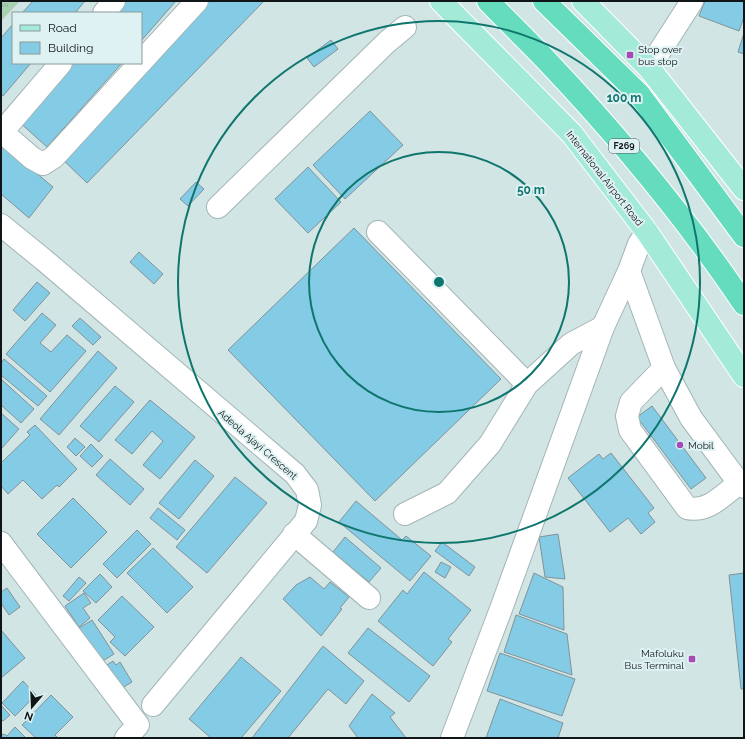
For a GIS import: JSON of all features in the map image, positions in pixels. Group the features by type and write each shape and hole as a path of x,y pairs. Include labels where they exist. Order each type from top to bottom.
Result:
{"highway":[{"name":"F269","path":"488,1 547,61 621,143 716,262 744,304"},
{"path":"544,1 639,94 744,236"}],"main road":[{"name":"International Airport Road","path":"441,1 572,134 647,232 744,376"},
{"path":"593,6 649,68 744,189"}],"street":[{"path":"105,12 114,1"},
{"path":"142,62 197,1"},
{"path":"649,68 692,1"},
{"path":"218,207 387,42 405,27"},
{"path":"60,64 1,131 32,158 43,164 54,157 140,64"},
{"name":"Adeola Ajayi Crescent","path":"1,225 295,474 307,490 310,505 306,521 153,705"},
{"path":"378,232 527,384"},
{"path":"452,738 501,609 603,327 629,271 639,244 647,232"},
{"path":"629,271 664,368 691,418 741,485 709,506 695,510 687,508 630,430 627,416 631,402 664,368"},
{"path":"405,514 447,493 490,444 527,384 571,344 603,327"},
{"path":"294,534 369,598"},
{"path":"1,543 137,734"}],"green space":[{"path":"1,1 20,1 1,21"}],"building":[{"path":"33,1 85,1 76,12 23,12"},
{"path":"122,1 176,1 142,40 142,12 113,12"},
{"path":"207,1 264,1 87,183 58,155"},
{"path":"705,1 744,1 744,17 739,31 699,16"},
{"path":"12,25 12,64 30,64 3,96 1,95 1,38"},
{"path":"744,33 744,54 738,52"},
{"path":"331,40 338,49 314,67 307,58"},
{"path":"66,64 121,64 47,147 17,120"},
{"path":"370,111 403,145 345,199 313,165"},
{"path":"1,144 53,187 29,218 1,194"},
{"path":"308,167 341,202 308,233 275,199"},
{"path":"196,182 204,189 188,206 180,199"},
{"path":"354,228 501,379 375,501 228,350"},
{"path":"139,252 163,274 154,284 130,262"},
{"path":"37,282 50,293 25,321 13,310"},
{"path":"42,313 56,325 40,343 51,352 67,335 86,351 50,392 6,354"},
{"path":"80,318 101,337 93,345 72,326"},
{"path":"98,351 117,368 59,435 40,419"},
{"path":"4,359 47,396 38,406 1,375 1,363"},
{"path":"1,379 34,409 21,423 1,405"},
{"path":"115,386 134,402 99,442 80,426"},
{"path":"150,400 195,437 160,479 143,465 163,441 152,431 132,454 115,440"},
{"path":"652,406 706,478 691,489 637,417"},
{"path":"1,413 19,429 1,449"},
{"path":"35,425 77,469 59,487 57,485 42,499 23,480 8,494 1,486 1,463 30,435 27,432"},
{"path":"75,438 85,447 76,456 67,447"},
{"path":"91,444 103,456 92,467 80,456"},
{"path":"611,453 654,508 648,513 655,522 641,534 628,518 610,532 568,478 599,454 603,459"},
{"path":"110,459 144,489 130,505 96,475"},
{"path":"195,460 214,476 179,519 159,503"},
{"path":"235,477 267,503 207,573 176,547"},
{"path":"73,498 107,532 71,568 37,534"},
{"path":"356,501 402,540 406,536 431,556 410,581 339,522"},
{"path":"158,508 185,530 177,540 150,518"},
{"path":"137,530 151,544 117,578 103,564"},
{"path":"558,534 565,579 545,577 539,537"},
{"path":"345,537 381,568 369,582 333,552"},
{"path":"442,542 475,567 469,576 435,551"},
{"path":"153,548 193,587 167,613 127,573"},
{"path":"441,562 451,567 445,578 435,572"},
{"path":"424,572 471,610 448,639 452,642 433,666 378,621 403,590 407,594"},
{"path":"534,573 563,587 564,630 519,614"},
{"path":"744,573 744,689 741,689 729,575"},
{"path":"100,574 112,587 96,603 83,591"},
{"path":"79,577 86,583 69,601 63,596"},
{"path":"310,577 324,589 330,582 349,597 340,608 342,609 321,636 283,599 296,585"},
{"path":"7,588 20,607 9,615 1,603 1,592"},
{"path":"84,593 91,603 83,608 90,618 79,627 65,606"},
{"path":"122,596 154,627 125,656 110,642 115,637 98,620"},
{"path":"516,615 567,634 572,675 504,652"},
{"path":"92,620 114,654 101,662 79,628"},
{"path":"368,628 430,676 409,702 348,653"},
{"path":"1,630 25,658 1,678"},
{"path":"323,646 364,681 346,704 328,689 288,738 252,738"},
{"path":"500,653 575,679 562,716 487,691"},
{"path":"241,657 281,691 241,738 211,738 189,719"},
{"path":"113,661 116,665 120,662 132,682 122,688 107,665"},
{"path":"23,681 36,695 15,716 2,703"},
{"path":"372,694 395,713 390,717 406,738 358,738 349,726"},
{"path":"51,695 73,717 55,735 58,738 36,738 22,725"},
{"path":"500,699 563,723 558,738 486,738"},
{"path":"1,705 10,715 3,721 1,719"},
{"path":"15,727 26,738 1,738 1,733 7,736"}],"place":[{"name":"Stop over bus stop","path":"630,55"},
{"name":"Mobil","path":"680,445"},
{"name":"Mafoluku Bus Terminal","path":"692,659"}]}
